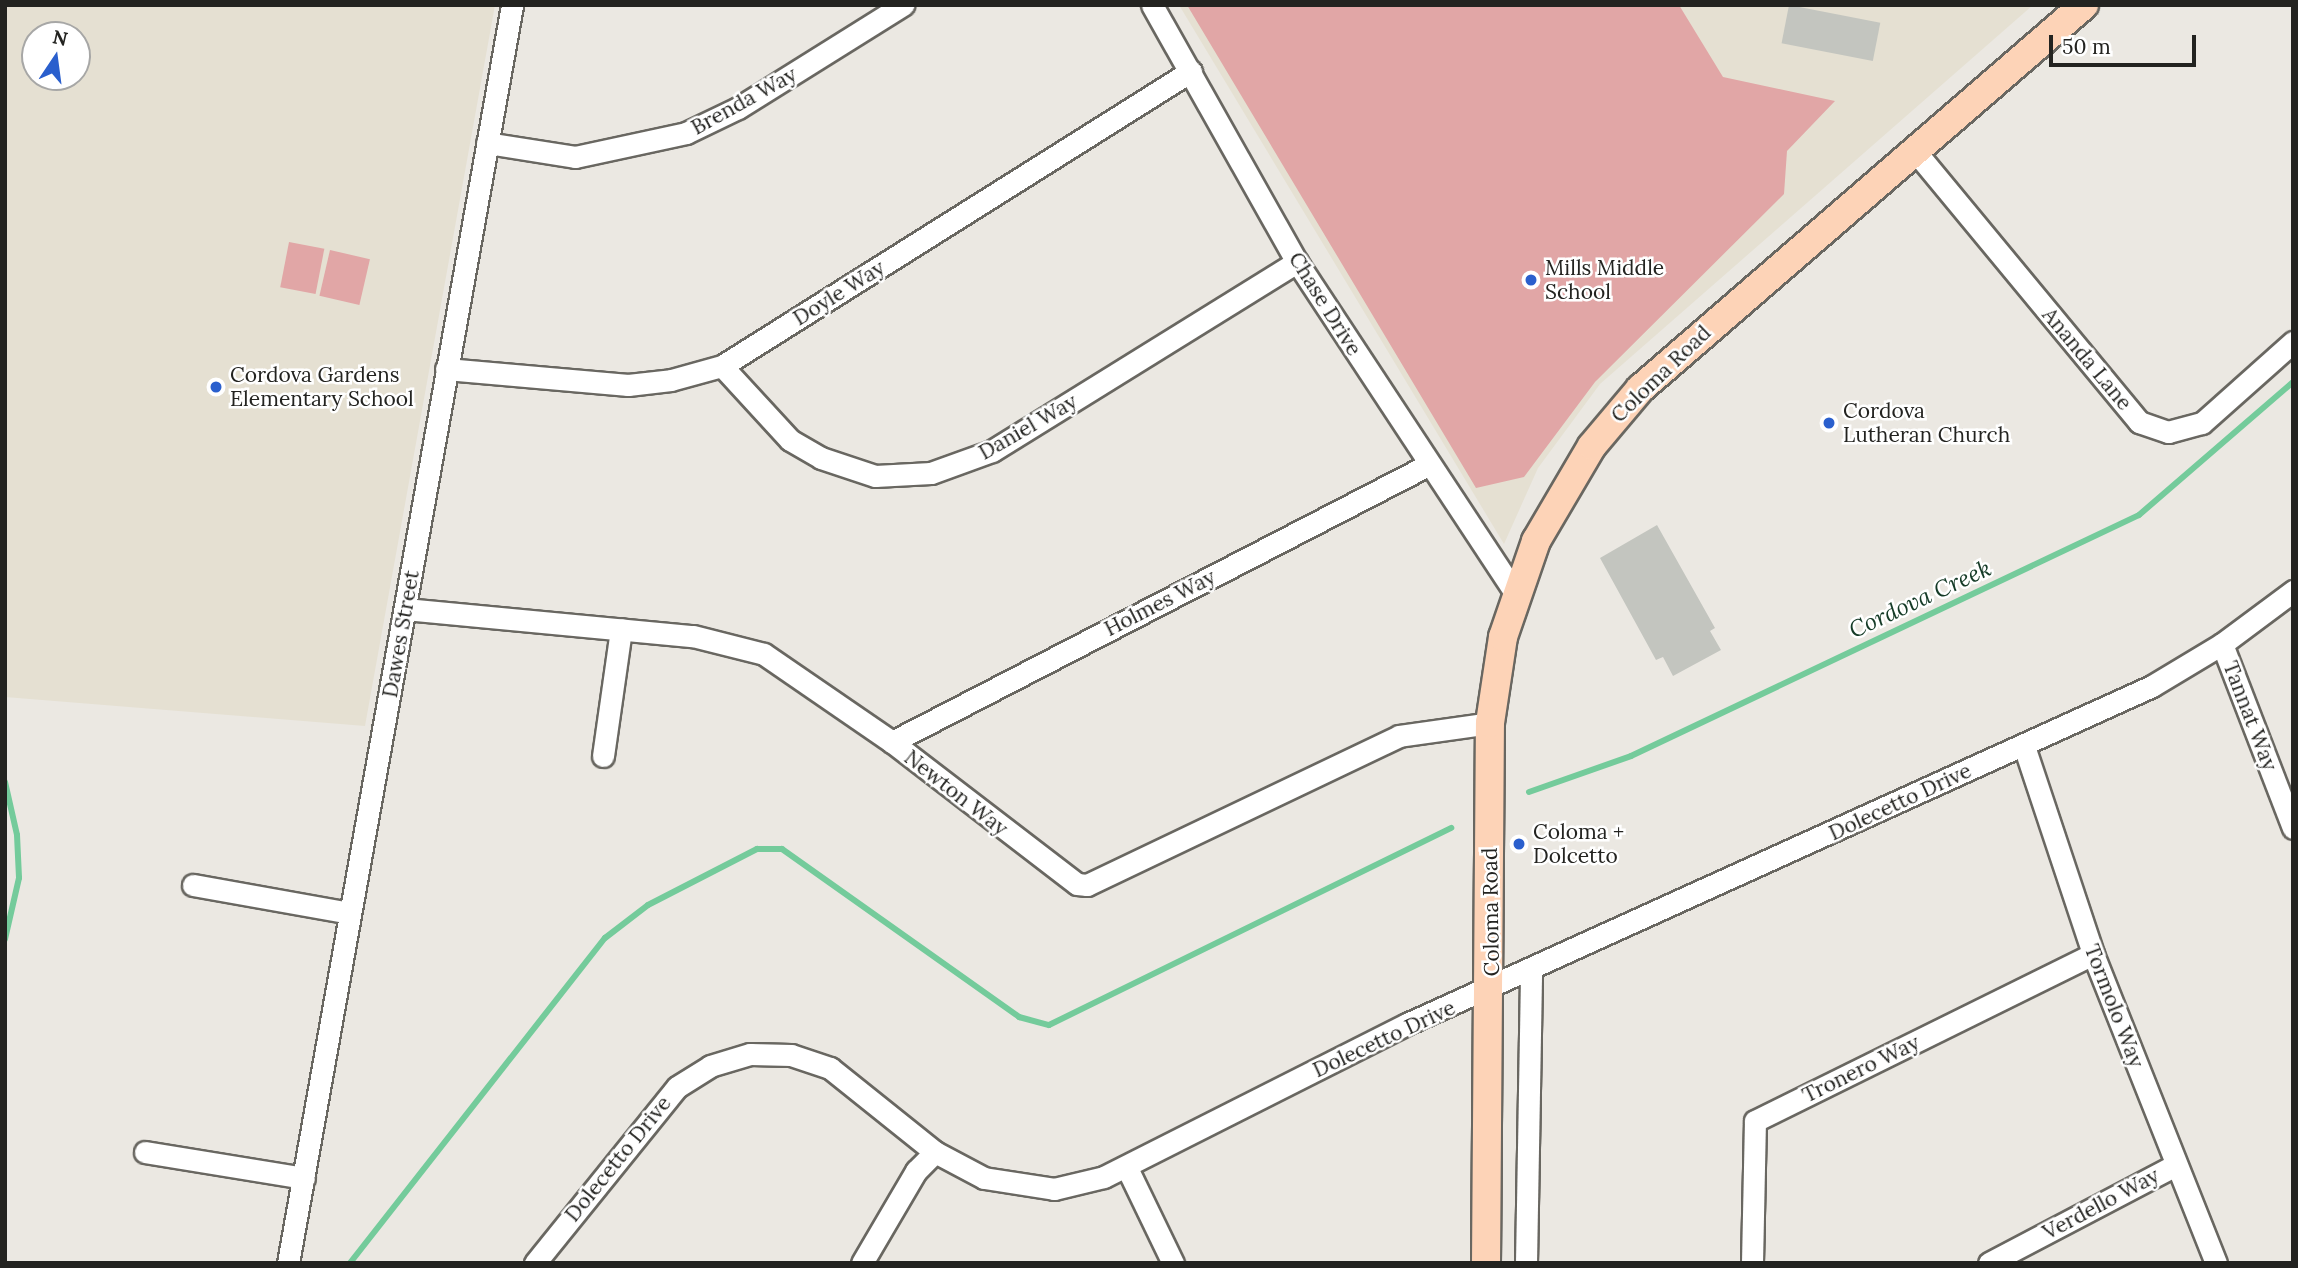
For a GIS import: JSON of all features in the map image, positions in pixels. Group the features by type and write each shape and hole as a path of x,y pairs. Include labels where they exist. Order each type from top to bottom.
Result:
{"main road":[{"name":"Coloma Road","path":"1486,1263 1492,990 1490,723 1515,593 1561,492 1615,416 1667,363 2084,5"}],"street":[{"name":"Dawes Street","path":"288,1263 512,5"},
{"name":"Brenda Way","path":"487,143 575,157 687,133 738,108 903,5"},
{"name":"Chase Drive","path":"1152,5 1297,262 1428,465 1515,593"},
{"name":"Doyle Way","path":"446,369 628,385 722,366 1191,71"},
{"name":"Ananda Lane","path":"1915,150 2146,426 2168,432 2202,423 2293,342"},
{"name":"Daniel Way","path":"722,366 790,440 821,458 875,476 922,475 992,451 1297,262"},
{"name":"Holmes Way","path":"892,742 1428,465"},
{"name":"Dolecetto Drive","path":"535,1263 660,1104 694,1075 730,1059 772,1053 830,1068 934,1152 984,1178 1046,1188 1075,1187 1127,1168 1407,1024 1492,990 2152,685 2222,644 2293,591"},
{"name":"Newton Way","path":"405,609 693,636 764,654 892,742 1065,880 1087,885 1399,736 1490,723"},
{"path":"603,755 621,629"},
{"name":"Tannat Way","path":"2222,644 2293,828"},
{"name":"Tormolo Way","path":"2024,746 2093,954 2216,1263"},
{"path":"193,886 350,913"},
{"name":"Tronero Way","path":"1752,1263 1755,1122 2093,954"},
{"path":"1527,1263 1531,972"},
{"path":"145,1152 304,1178"},
{"path":"862,1263 916,1171 934,1152"},
{"name":"Verdello Way","path":"1989,1263 2176,1165"},
{"path":"1127,1168 1173,1263"}],"shaded area":[{"name":"Cordova Gardens Elementary School","path":"5,5 495,5 365,726 5,697"},
{"name":"Mills Middle School","path":"1179,5 2033,5 1600,384 1538,468 1504,544"},
{"name":"Mills Middle School","path":"1187,5 1679,5 1723,77 1835,101 1787,151 1784,194 1595,382 1524,477 1476,488"},
{"path":"289,242 324,249 316,294 280,287"},
{"path":"330,250 370,259 359,305 319,296"}],"building":[{"path":"1789,5 1880,23 1873,61 1782,43"},
{"path":"1657,525 1715,628 1710,631 1721,650 1673,676 1663,657 1656,660 1600,558"}],"waterway":[{"name":"Cordova Creek","path":"1529,792 1631,756 2139,515 2293,382"},
{"path":"5,782 17,835 19,878 5,939"},
{"path":"350,1263 605,938 648,905 757,849 782,849 1019,1017 1049,1025 1451,828"}],"place":[{"name":"Mills Middle School","path":"1531,280"},
{"name":"Cordova Gardens Elementary School","path":"216,387"},
{"name":"Cordova Lutheran Church","path":"1829,423"},
{"name":"Coloma + Dolcetto","path":"1519,844"}]}
